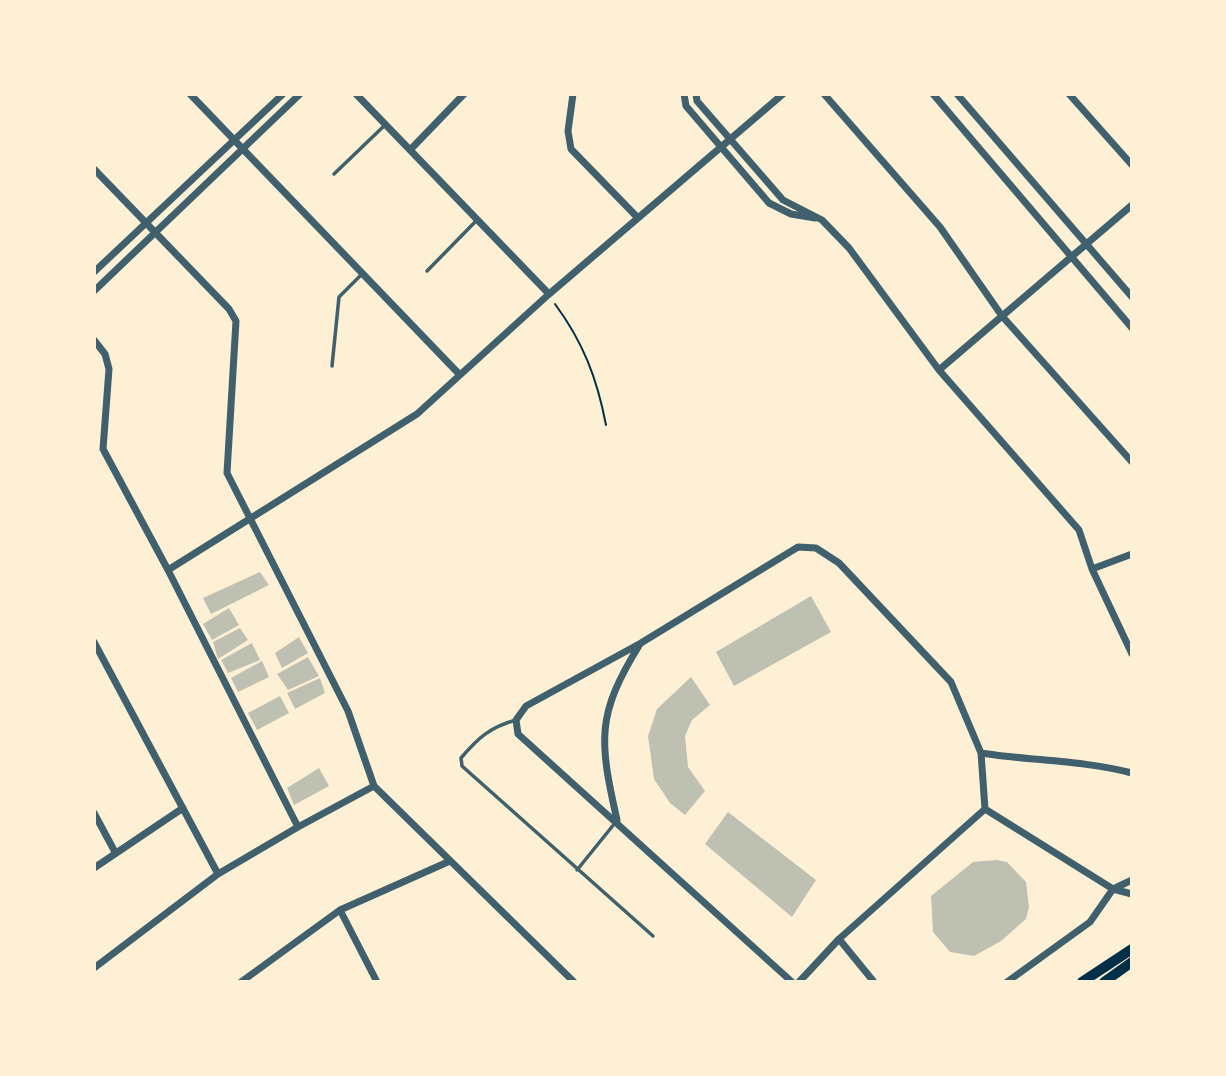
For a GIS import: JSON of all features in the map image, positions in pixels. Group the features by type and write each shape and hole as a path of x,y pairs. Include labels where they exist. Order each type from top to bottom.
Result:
{"main road":[{"path":"1082,982 1132,948"},
{"path":"1104,982 1132,962"}],"street":[{"path":"190,94 460,375"},
{"path":"94,272 148,225 283,94"},
{"path":"94,291 157,234 300,94"},
{"path":"356,94 548,294"},
{"path":"410,150 464,94"},
{"path":"573,94 568,131 571,149 638,218"},
{"path":"684,94 686,106 769,203 791,214 822,220"},
{"path":"696,94 697,101 783,200 822,220 849,248 939,370 1079,530 1092,569 1132,654"},
{"path":"168,570 417,414 548,294 723,148 783,94"},
{"path":"824,94 940,227 1002,316 1132,462"},
{"path":"933,94 1069,258 1132,328"},
{"path":"957,94 1132,297"},
{"path":"1069,94 1132,165"},
{"path":"94,169 229,309 236,321 228,473 348,711 374,786 574,982"},
{"path":"939,370 1132,205"},
{"path":"94,340 105,354 108,369 103,449 168,570 298,827"},
{"path":"94,453 103,449"},
{"path":"792,982 617,820 519,734 516,720 526,706 641,643 799,548 816,548 839,563 951,682 981,753 985,809"},
{"path":"1092,569 1132,554"},
{"path":"94,642 218,874"},
{"path":"617,820 603,749 608,709 622,674 641,643"},
{"path":"981,753 1024,760 1098,765 1132,774"},
{"path":"94,968 218,874 374,786"},
{"path":"94,868 183,808"},
{"path":"985,809 1112,889 1132,894"},
{"path":"799,982 839,939 985,809"},
{"path":"94,813 115,852"},
{"path":"241,982 340,911 450,861"},
{"path":"1007,982 1090,922 1112,889 1132,880"},
{"path":"340,911 377,982"},
{"path":"839,939 874,982"}],"lane":[{"path":"334,174 385,125"},
{"path":"427,271 478,219"},
{"path":"332,366 339,297 362,274"},
{"path":"516,720 494,726 481,735 460,762 653,936"},
{"path":"577,870 617,820"}],"path":[{"path":"548,294 573,328 589,358 606,425"}],"building":[{"path":"260,572 269,585 211,614 203,598"},
{"path":"811,596 831,632 734,686 716,652"},
{"path":"229,608 239,625 212,640 203,624"},
{"path":"240,628 248,640 218,659 213,642"},
{"path":"299,637 308,653 282,668 275,653"},
{"path":"252,643 260,660 228,673 221,660"},
{"path":"308,657 319,676 288,690 277,674"},
{"path":"262,661 269,677 238,692 231,678"},
{"path":"691,677 710,705 692,720 685,736 688,767 705,791 685,815 670,803 654,779 648,736 657,709"},
{"path":"320,678 325,693 295,709 287,693"},
{"path":"280,696 289,713 257,730 248,713"},
{"path":"319,768 329,786 294,805 287,788"},
{"path":"728,812 816,880 792,917 705,844"},
{"path":"973,862 1007,862 1026,882 1029,907 1026,919 1001,941 974,956 950,952 933,932 931,896"}]}
